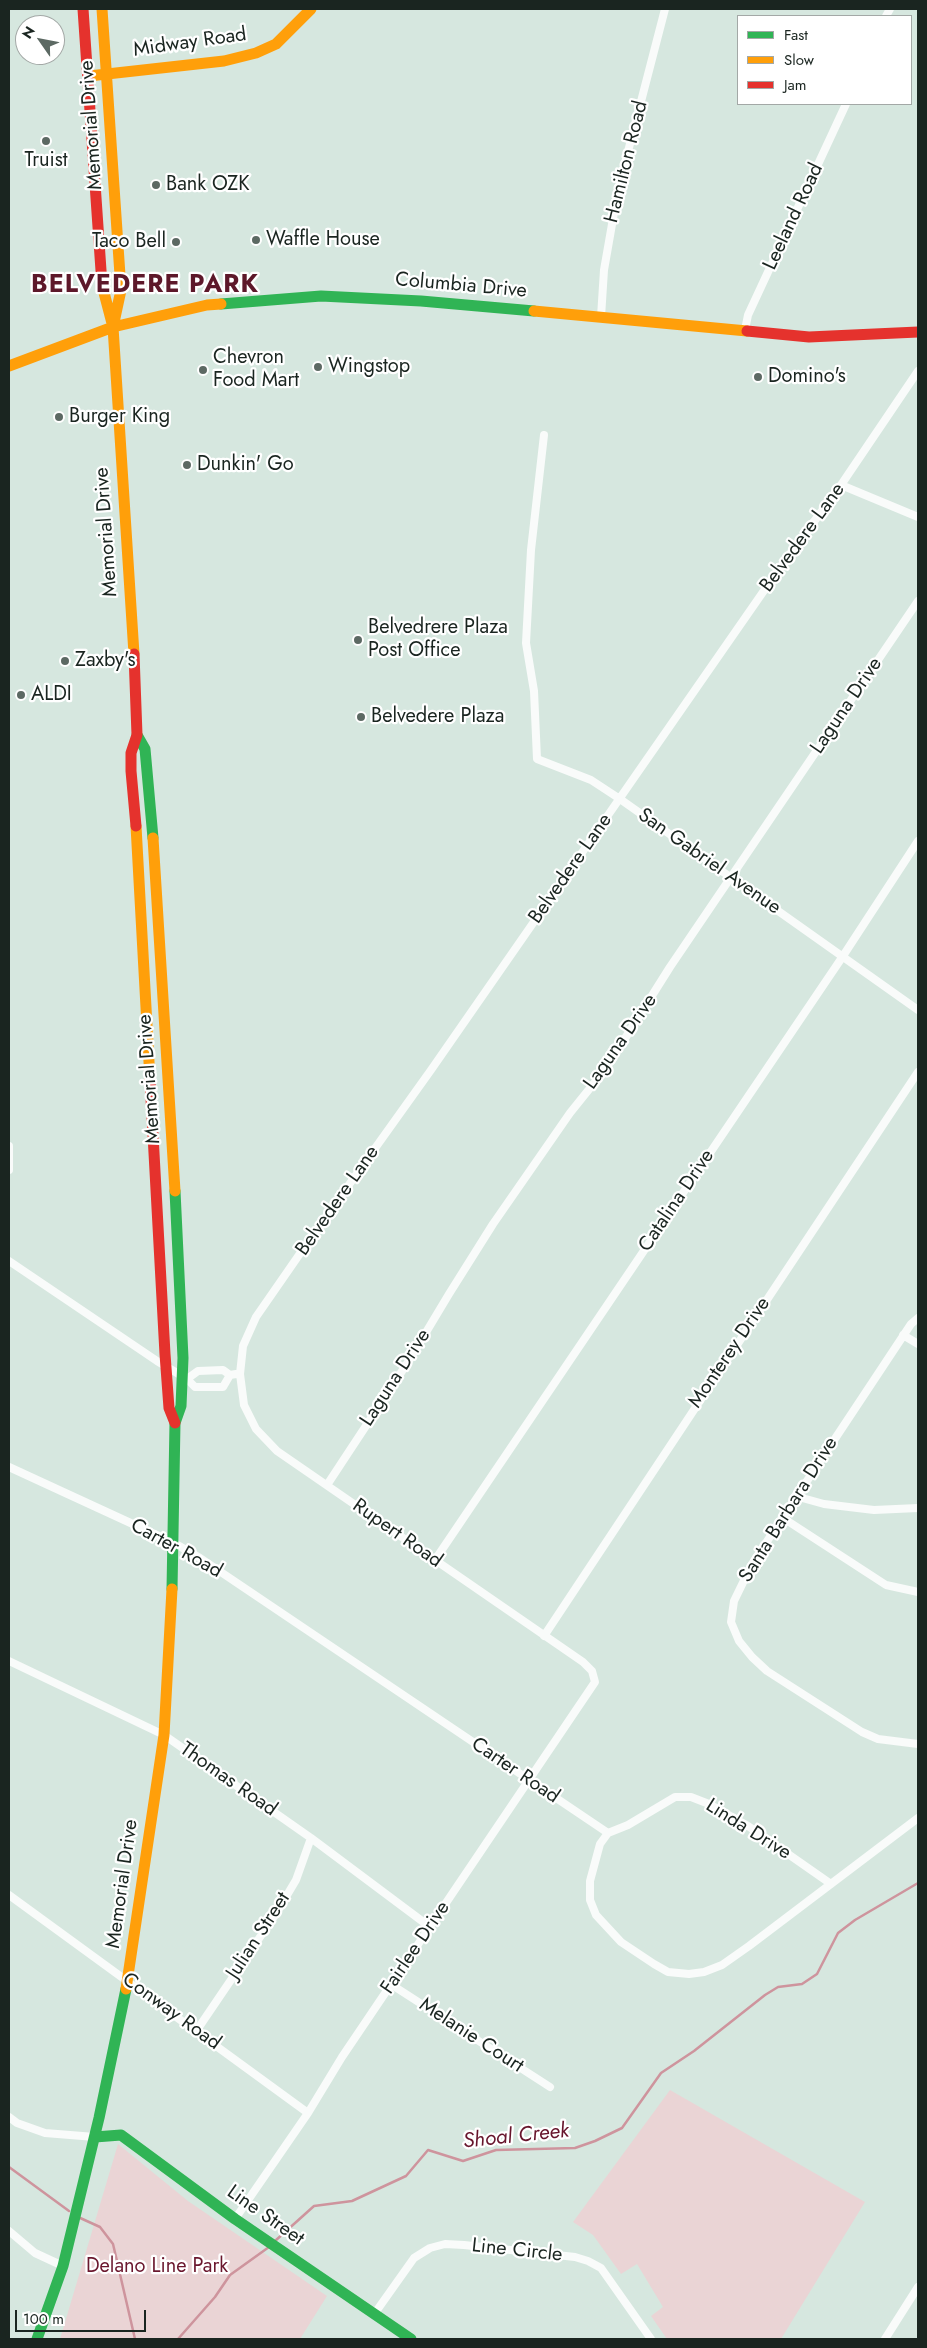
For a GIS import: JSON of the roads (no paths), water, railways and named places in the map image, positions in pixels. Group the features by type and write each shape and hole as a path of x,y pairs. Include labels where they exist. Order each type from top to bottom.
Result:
{"main road":[{"name":"Memorial Drive","path":"83,9 102,292 113,327 137,700 137,735 131,754 131,771 138,854 169,1408 175,1423"},
{"name":"Memorial Drive","path":"102,9 108,73 121,290 113,327"},
{"name":"Midway Road","path":"89,76 224,61 256,53 276,44 311,9"},
{"name":"Columbia Drive","path":"9,366 113,327 207,305 321,296 421,301 809,337 918,332"},
{"name":"Memorial Drive","path":"37,2339 63,2266 95,2137 128,1980 164,1735 174,1543 175,1423 181,1406 185,1378 172,1113 166,1049 159,903 147,763 145,749 137,735"},
{"name":"Line Street","path":"95,2137 121,2135 235,2219 411,2339"}],"street":[{"name":"Hamilton Road","path":"600,317 606,261 618,190 665,9"},
{"name":"Leeland Road","path":"745,330 748,315 846,105"},
{"name":"Belvedere Lane","path":"240,1374 242,1346 256,1317 779,569 842,485 918,371"},
{"name":"San Gabriel Avenue","path":"544,435 530,550 526,643 534,690 537,759 591,780 620,799 918,1010"},
{"path":"842,485 918,518"},
{"name":"Laguna Drive","path":"327,1485 410,1359 448,1294 493,1224 570,1113 607,1067 670,967 918,601"},
{"name":"Catalina Drive","path":"435,1560 843,956 918,841"},
{"name":"Monterey Drive","path":"544,1636 918,1072"},
{"path":"9,1146 9,1170"},
{"path":"9,1262 167,1368 185,1378 195,1387 223,1388 230,1375"},
{"name":"Santa Barbara Drive","path":"918,1318 915,1319 903,1335 795,1496 783,1518 752,1564 734,1601 731,1622 739,1641 767,1671 862,1732 878,1739 918,1744"},
{"path":"903,1335 918,1344"},
{"path":"185,1378 198,1371 223,1370 230,1375 240,1374"},
{"name":"Rupert Road","path":"240,1374 244,1406 256,1429 277,1451 583,1662 595,1677"},
{"name":"Carter Road","path":"9,1467 174,1543 608,1833"},
{"path":"795,1496 824,1504 874,1510 918,1508"},
{"path":"783,1518 886,1585 918,1592"},
{"name":"Thomas Road","path":"9,1661 164,1735 311,1838 430,1927"},
{"name":"Fairlee Drive","path":"235,2219 308,2113 342,2057 592,1688 595,1677"},
{"name":"Linda Drive","path":"608,1833 628,1825 675,1796 691,1797 709,1804 748,1826 831,1884"},
{"path":"608,1833 600,1844 590,1881 590,1900 596,1915 621,1942 668,1972 689,1974 704,1972 722,1965 750,1946 918,1818"},
{"name":"Julian Street","path":"197,2030 277,1912 296,1880 311,1838"},
{"name":"Conway Road","path":"9,1894 308,2113"},
{"name":"Melanie Court","path":"392,1985 550,2087"},
{"path":"9,2117 17,2123 45,2133 95,2137"},
{"path":"9,2231 34,2253 63,2266"},
{"name":"Line Circle","path":"375,2313 414,2258 430,2248 445,2244 464,2245 575,2257 588,2261 601,2268 651,2339"},
{"path":"884,2339 918,2287"}],"waterway":[{"name":"Shoal Creek","path":"275,2241 314,2206 352,2201 406,2176 428,2150 463,2161 496,2150 575,2148 622,2128 661,2073 694,2051 765,1995 778,1987 802,1984 817,1974 838,1933 855,1920 918,1883"},
{"name":"Shoal Creek","path":"9,2167 69,2211"},
{"name":"Shoal Creek","path":"78,2217 100,2227 113,2244 135,2339"},
{"name":"Shoal Creek","path":"178,2339 215,2297 230,2275 269,2247"}],"place":[{"name":"Truist","path":"46,141"},
{"name":"Bank OZK","path":"156,185"},
{"name":"Waffle House","path":"256,240"},
{"name":"Taco Bell","path":"176,242"},
{"name":"Wingstop","path":"318,367"},
{"name":"Chevron Food Mart","path":"203,370"},
{"name":"Domino's","path":"758,377"},
{"name":"Burger King","path":"59,417"},
{"name":"Dunkin' Go","path":"187,465"},
{"name":"Belvedrere Plaza Post Office","path":"358,640"},
{"name":"Zaxby's","path":"65,661"},
{"name":"ALDI","path":"21,695"},
{"name":"Belvedere Plaza","path":"361,717"}],"district":[{"name":"BELVEDERE PARK","path":"145,286"}],"park label":[{"name":"Delano Line Park","path":"157,2267"}]}
